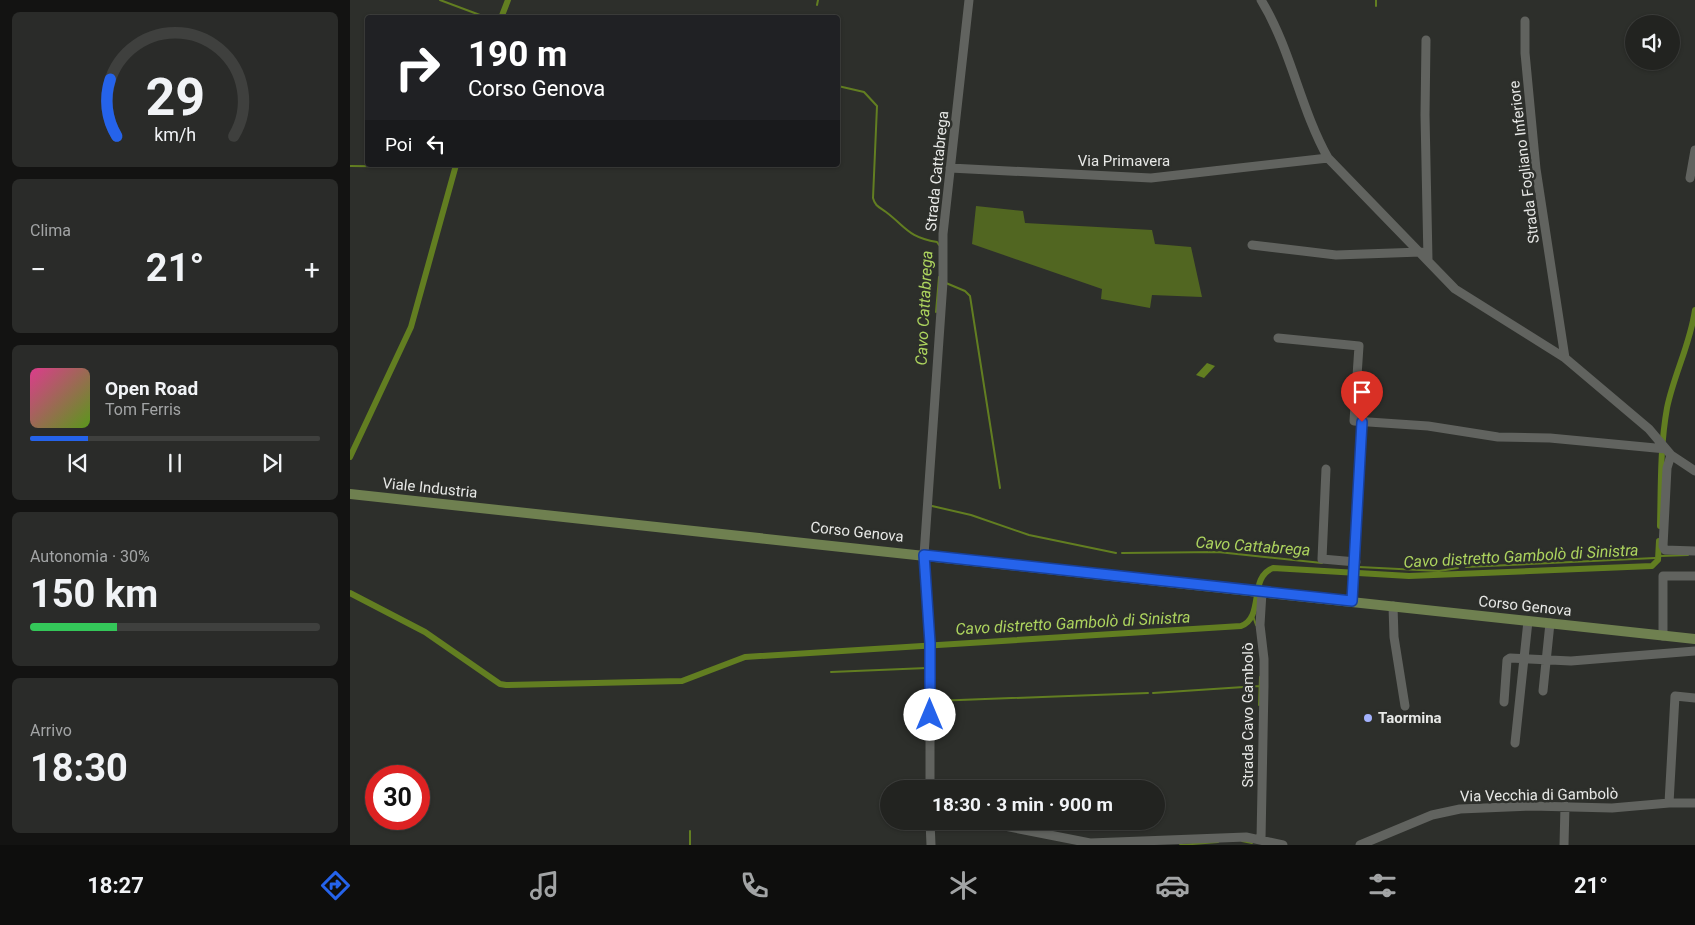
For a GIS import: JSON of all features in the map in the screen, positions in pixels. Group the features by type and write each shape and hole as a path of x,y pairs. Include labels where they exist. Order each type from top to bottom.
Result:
{"main road":[{"name":"Viale Industria","path":"350,494 507,511"},
{"name":"Corso Genova","path":"507,511 1695,639"}],"street":[{"name":"Strada Cattabrega","path":"930,780 930,646 924,555 943,282 943,234 970,0"},
{"path":"1261,0 1278,31 1316,137 1328,158 1455,289 1565,358 1649,429 1665,449 1695,471"},
{"name":"Strada Fogliano Inferiore","path":"1525,20 1525,53 1536,169 1543,225 1554,274 1565,358"},
{"path":"1426,40 1425,116 1428,260"},
{"path":"1690,178 1695,150"},
{"name":"Via Primavera","path":"950,168 1151,178 1328,158"},
{"path":"1252,245 1336,255 1421,252"},
{"path":"1278,338 1359,346 1355,569 1352,601"},
{"path":"1358,421 1428,426 1498,437 1550,438 1665,449"},
{"path":"1665,449 1667,468 1663,546 1669,552 1695,552"},
{"path":"1326,469 1322,559 1355,569"},
{"path":"1663,636 1663,576 1695,576"},
{"name":"Strada Cavo Gambolò","path":"1259,592 1264,686 1261,839"},
{"path":"1393,606 1394,637 1405,706"},
{"path":"1515,743 1528,621"},
{"path":"1543,690 1550,623"},
{"path":"1504,702 1507,660 1572,661 1695,651"},
{"path":"1669,803 1675,696 1695,698"},
{"name":"Via Vecchia di Gambolò","path":"1360,845 1442,812 1532,806 1612,808 1669,803 1695,803"},
{"path":"1564,845 1565,806"},
{"path":"930,830 931,845"},
{"path":"1025,830 1090,843 1236,837 1261,839 1283,845"}],"shaded area":[{"path":"976,206 1023,211 1025,223 1152,230 1155,244 1191,247 1202,297 1152,295 1150,308 1101,299 1102,289 972,244"},
{"path":"1207,363 1215,366 1204,378 1196,375"}],"waterway":[{"name":"Cavo Cattabrega","path":"440,0 480,15"},
{"path":"502,15 508,0"},
{"path":"817,5 818,0"},
{"path":"1376,0 1376,6"},
{"name":"Cavo Cattabrega","path":"840,86 864,92 877,106 873,198 875,203 914,235 937,242 939,245"},
{"name":"Cavo Cattabrega","path":"350,166 365,166"},
{"path":"350,457 411,327 455,167"},
{"name":"Cavo Cattabrega","path":"936,312 939,277"},
{"path":"946,283 965,291 970,296 1000,488"},
{"name":"Cavo distretto Gambolò di Sinistra","path":"1660,526 1662,452 1667,408 1690,335 1695,310"},
{"name":"Cavo Cattabrega","path":"932,506 971,515 1029,535 1116,553"},
{"name":"Cavo distretto Gambolò di Sinistra","path":"350,593 425,632 500,684 682,681 745,657 1241,626 1253,614 1261,580 1265,573 1273,568 1409,576 1652,566 1658,560 1659,541"},
{"name":"Cavo Cattabrega","path":"1122,553 1218,552 1322,563"},
{"name":"Cavo Cattabrega","path":"1660,556 1688,555"},
{"name":"Cavo Cattabrega","path":"1466,567 1655,558"},
{"name":"Cavo Cattabrega","path":"1359,567 1439,571 1458,568"},
{"name":"Cavo distretto Gambolò di Sinistra","path":"1253,616 1256,625"},
{"path":"831,672 927,668"},
{"name":"Cavo distretto Gambolò di Sinistra","path":"1259,705 1260,677"},
{"name":"Cavo distretto Gambolò di Sinistra","path":"1153,693 1259,686"},
{"path":"933,701 1148,693"},
{"path":"690,831 690,845"},
{"name":"Cavo distretto Gambolò di Sinistra","path":"1242,841 1252,843"},
{"name":"Cavo distretto Gambolò di Sinistra","path":"1180,845 1218,842"}],"place":[{"name":"Taormina","path":"1368,718"}],"route":[{"path":"930,715 931,661 924,555 1352,601 1356,562 1362,422"}]}
